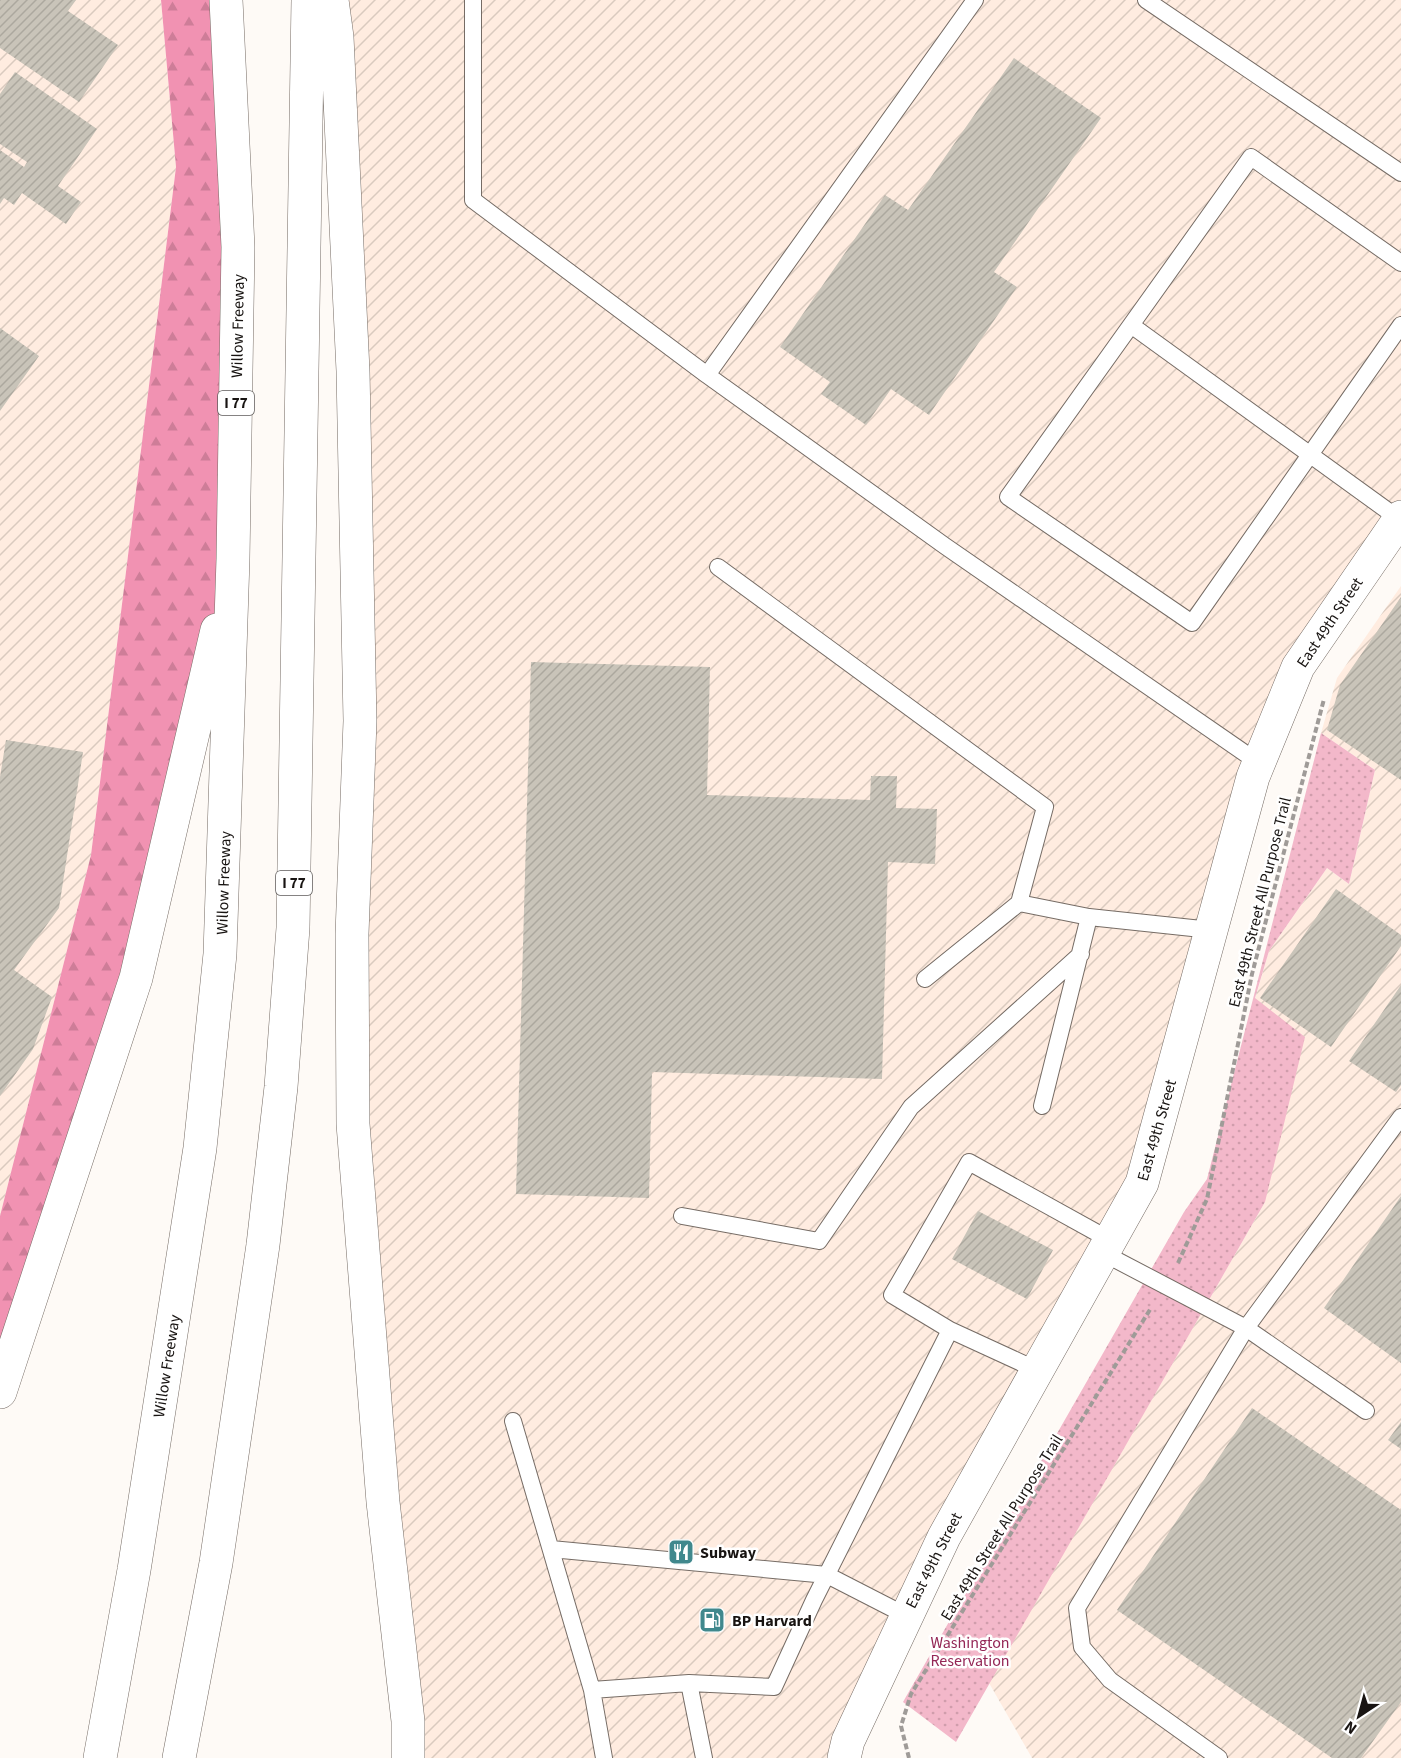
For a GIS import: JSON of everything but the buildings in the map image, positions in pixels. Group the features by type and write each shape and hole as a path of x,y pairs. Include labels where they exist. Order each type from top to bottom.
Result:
{"main road":[{"name":"Willow Freeway","path":"100,1758 134,1570 200,1148 220,954 233,559 238,247 226,0"},
{"name":"I 77","path":"179,1758 216,1563 263,1245 281,1087 292,951 308,0"},
{"path":"332,0 338,37 357,509 360,721 352,934 352,1124 383,1502 408,1721 408,1758"},
{"name":"East 49th Street","path":"844,1758 848,1741 905,1615 944,1537 1142,1184 1259,763 1298,667 1400,518"},
{"path":"0,1392 135,978 233,559"}],"lane":[{"path":"473,0 473,200 707,375 935,539 1259,763"},
{"path":"707,375 975,0"},
{"path":"1146,0 1401,173"},
{"path":"1401,263 1251,157 1008,497 1192,623 1401,325"},
{"path":"1131,325 1400,518"},
{"path":"718,567 1044,807 1019,903 925,979"},
{"path":"1019,903 1089,917 1211,930"},
{"path":"1042,1106 1089,917"},
{"path":"682,1216 819,1241 911,1107 1081,954"},
{"path":"1220,1758 1110,1680 1082,1647 1077,1608 1246,1328 1401,1118"},
{"path":"1038,1370 950,1330 892,1295 969,1162 1107,1247 1246,1328 1366,1410"},
{"path":"592,1690 689,1683 774,1687 827,1575 950,1330"},
{"path":"513,1421 592,1690 604,1758"},
{"path":"551,1549 827,1575 905,1615"},
{"path":"689,1683 704,1758"}],"path":[{"name":"East 49th Street All Purpose Trail","path":"1182,1255 1207,1199 1252,974 1313,736 1327,691"},
{"name":"East 49th Street All Purpose Trail","path":"909,1758 901,1726 911,1694 1147,1315"}],"shaded area":[{"path":"0,0 161,0 176,167 91,855 0,1216"},
{"path":"332,0 1401,0 1401,517 1298,667 1142,1183 844,1758 408,1758 353,1124"},
{"path":"1401,586 1401,1758 1032,1758 989,1683 1265,1202 1255,999 1269,951 1327,868 1349,884 1375,770 1321,733 1337,678"}],"green space":[{"path":"161,0 226,0 233,559 136,978 0,1353 0,1216 91,855 176,167"},
{"name":"Washington Reservation","path":"1321,733 1375,770 1349,884 1327,868 1269,951 1255,998 1305,1037 1265,1202 956,1742 903,1702 1184,1212 1207,1179"}],"place":[{"name":"Subway","path":"681,1552"},
{"name":"BP Harvard","path":"712,1620"}]}
